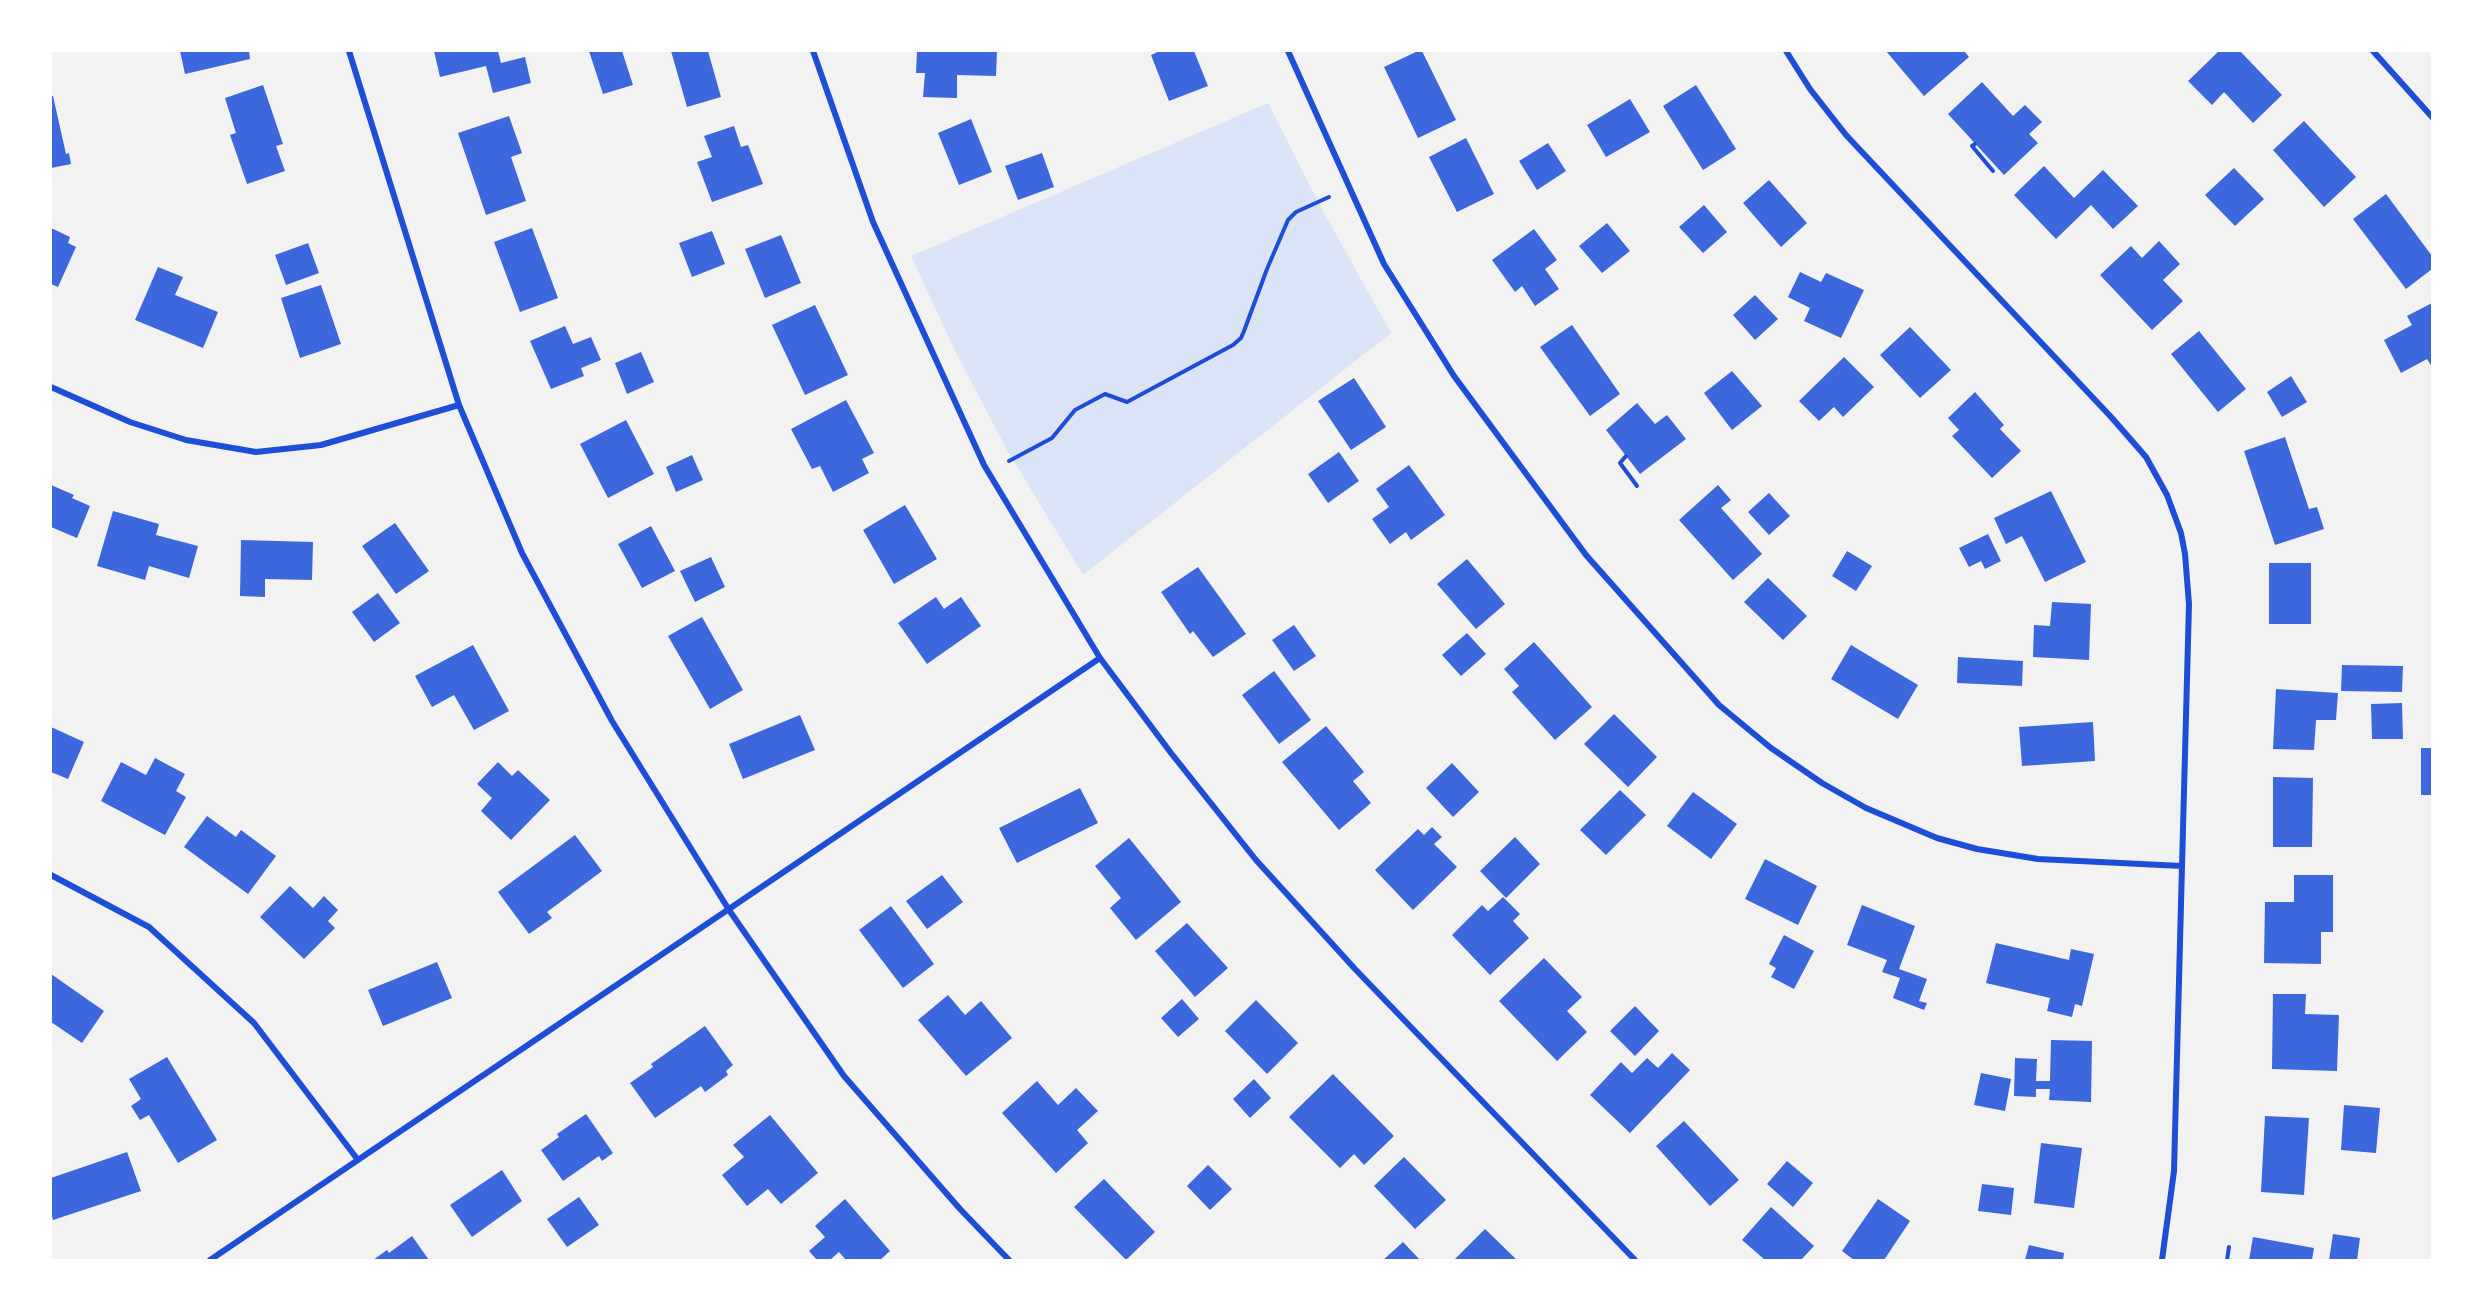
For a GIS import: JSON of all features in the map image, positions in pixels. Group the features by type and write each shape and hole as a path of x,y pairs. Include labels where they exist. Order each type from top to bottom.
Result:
{"street":[{"path":"349,51 459,405 527,563 612,721 729,910 844,1076 960,1209 1008,1260"},
{"path":"813,51 873,222 984,465 1100,658 1171,753 1256,860 1355,969 1635,1260"},
{"path":"1288,51 1296,75 1384,264 1454,376 1586,555 1719,705 1772,748 1821,783 1874,812 1937,838 1977,849 2038,859 2182,866"},
{"path":"1786,51 1810,90 1846,135 2146,457 2167,495 2181,533 2188,580 2182,866 2174,1171 2162,1260"},
{"path":"2373,51 2432,117"},
{"path":"51,387 130,422 186,440 256,452 321,445 459,405"},
{"path":"210,1260 1100,658"},
{"path":"51,875 149,927 254,1023 358,1161"}],"path":[{"path":"1975,144 1972,146 1993,171"},
{"path":"1009,462 1052,438 1075,410 1105,394 1127,402 1233,345 1241,338 1288,220 1296,212 1329,196"},
{"path":"1626,456 1620,464 1637,486"},
{"path":"2227,1260 2229,1247"}],"shaded area":[{"path":"1268,103 1318,202 1391,333 1083,575 1007,450 955,351 911,256"}],"building":[{"path":"180,51 249,51 250,59 185,74"},
{"path":"434,51 498,51 501,63 525,57 531,83 493,93 486,66 440,77"},
{"path":"589,51 622,51 633,85 603,94"},
{"path":"671,51 708,51 721,97 687,107"},
{"path":"917,51 997,51 996,76 957,75 957,98 923,97 925,73 916,73"},
{"path":"1160,51 1194,51 1208,86 1169,101 1151,55"},
{"path":"1422,51 1456,120 1418,138 1384,67"},
{"path":"1886,51 1964,51 1969,57 1924,96"},
{"path":"2219,51 2240,51 2282,95 2253,123 2224,92 2212,105 2188,81"},
{"path":"1982,82 2013,116 2025,105 2042,122 2029,134 2038,143 2004,175 1948,114"},
{"path":"263,85 283,144 276,146 285,171 247,184 230,135 236,133 225,98"},
{"path":"1696,85 1736,149 1703,170 1663,106"},
{"path":"51,96 53,96 66,154 69,153 71,164 51,168"},
{"path":"1630,99 1650,132 1606,157 1587,125"},
{"path":"509,116 522,153 511,157 526,201 486,215 458,133"},
{"path":"971,119 992,172 959,185 938,133"},
{"path":"2304,121 2356,177 2324,207 2273,150"},
{"path":"734,126 741,147 748,145 763,184 712,202 697,162 712,157 704,136"},
{"path":"1466,138 1494,194 1457,212 1429,157"},
{"path":"1548,143 1566,171 1537,190 1519,161"},
{"path":"1042,153 1054,187 1018,200 1005,166"},
{"path":"2044,166 2074,198 2103,170 2138,206 2113,229 2091,205 2056,239 2014,195"},
{"path":"2234,168 2264,199 2235,226 2205,195"},
{"path":"1769,180 1807,223 1781,247 1743,203"},
{"path":"2386,194 2432,256 2432,269 2406,289 2353,219"},
{"path":"1704,205 1727,232 1703,253 1679,227"},
{"path":"1607,223 1630,251 1602,273 1579,246"},
{"path":"51,228 70,237 68,243 76,247 58,287 51,284"},
{"path":"532,228 558,298 520,312 494,242"},
{"path":"1534,229 1557,260 1545,269 1559,289 1535,306 1522,286 1515,292 1492,260"},
{"path":"712,231 725,264 692,277 679,243"},
{"path":"781,235 801,283 765,298 745,249"},
{"path":"2159,241 2180,264 2163,280 2183,301 2152,330 2100,275 2131,246 2142,258"},
{"path":"308,243 319,273 286,285 275,255"},
{"path":"158,267 183,277 175,295 218,312 203,348 135,320"},
{"path":"1800,272 1821,282 1826,273 1864,290 1841,338 1804,321 1810,308 1788,297"},
{"path":"321,285 341,344 300,358 281,298"},
{"path":"1755,295 1778,319 1755,340 1733,315"},
{"path":"2432,303 2432,367 2427,359 2401,373 2384,340 2412,325 2407,316"},
{"path":"815,305 848,375 805,395 772,325"},
{"path":"1572,325 1620,394 1590,416 1540,347"},
{"path":"565,326 573,344 591,337 601,360 581,368 584,376 551,389 530,341"},
{"path":"1910,327 1951,370 1920,398 1880,355"},
{"path":"2199,331 2246,389 2218,412 2171,354"},
{"path":"641,352 654,382 627,394 615,363"},
{"path":"1844,357 1874,387 1843,417 1834,407 1819,421 1799,401"},
{"path":"1732,371 1762,406 1732,430 1704,393"},
{"path":"2291,376 2307,402 2282,417 2267,392"},
{"path":"1354,378 1386,427 1351,450 1318,401"},
{"path":"1975,392 2004,425 2000,429 2021,451 1992,478 1952,436 1959,430 1948,418"},
{"path":"846,400 874,453 862,459 869,473 833,492 820,466 812,469 791,429"},
{"path":"1637,403 1655,424 1667,415 1686,439 1640,474 1606,430"},
{"path":"626,420 654,474 608,498 580,444"},
{"path":"2285,437 2309,509 2317,507 2324,529 2275,545 2244,451"},
{"path":"1339,452 1359,481 1328,503 1308,474"},
{"path":"692,455 703,480 676,492 666,467"},
{"path":"1409,465 1445,515 1411,540 1406,532 1390,544 1372,519 1389,507 1376,489"},
{"path":"51,485 74,495 72,498 90,506 77,538 51,527"},
{"path":"1718,485 1731,500 1721,508 1762,554 1733,580 1679,520"},
{"path":"2051,491 2086,562 2045,582 2022,536 2006,544 1994,518"},
{"path":"1769,493 1790,516 1769,535 1748,512"},
{"path":"905,505 937,559 894,584 863,530"},
{"path":"113,511 159,524 156,535 198,546 189,578 149,566 145,580 97,566"},
{"path":"395,523 429,571 396,594 362,546"},
{"path":"651,526 675,571 642,588 618,544"},
{"path":"1988,534 2001,561 1985,569 1981,561 1969,567 1959,548"},
{"path":"241,540 313,542 312,580 265,579 265,597 240,596"},
{"path":"1847,551 1872,566 1856,591 1832,576"},
{"path":"711,557 725,587 695,602 680,571"},
{"path":"1467,559 1505,604 1476,629 1437,584"},
{"path":"2269,563 2311,563 2311,624 2269,624"},
{"path":"1198,567 1246,634 1213,657 1193,631 1190,634 1161,592"},
{"path":"1768,578 1807,616 1783,640 1744,602"},
{"path":"378,593 400,623 374,642 352,612"},
{"path":"936,597 944,609 961,597 981,626 927,664 898,623"},
{"path":"2052,602 2091,604 2089,660 2033,657 2034,625 2050,626"},
{"path":"702,617 743,690 710,709 668,636"},
{"path":"1294,625 1316,656 1294,671 1272,640"},
{"path":"1467,633 1486,654 1461,676 1442,655"},
{"path":"1534,642 1592,707 1555,740 1512,692 1519,686 1504,669"},
{"path":"473,645 509,711 474,730 454,695 432,707 415,676"},
{"path":"1851,645 1918,685 1898,719 1831,679"},
{"path":"1958,657 2023,661 2022,686 1957,683"},
{"path":"2342,665 2403,666 2402,692 2341,691"},
{"path":"1274,671 1311,720 1279,744 1242,695"},
{"path":"2276,689 2338,693 2336,720 2316,720 2314,750 2273,749"},
{"path":"2402,703 2403,739 2372,739 2371,704"},
{"path":"1614,714 1657,757 1628,787 1584,744"},
{"path":"800,715 815,750 743,779 729,744"},
{"path":"2093,722 2095,761 2022,766 2019,727"},
{"path":"1326,726 1364,772 1353,781 1371,803 1339,830 1282,762"},
{"path":"51,727 84,742 68,779 51,772"},
{"path":"2421,748 2432,748 2432,795 2421,795"},
{"path":"155,758 185,774 176,791 186,797 165,835 101,801 121,762 146,775"},
{"path":"498,762 512,776 518,770 550,800 511,840 481,811 492,798 477,784"},
{"path":"1452,763 1479,792 1453,817 1426,788"},
{"path":"2273,777 2313,778 2312,847 2273,847"},
{"path":"1080,788 1098,823 1017,863 999,828"},
{"path":"1620,790 1646,815 1606,855 1580,830"},
{"path":"1693,792 1737,824 1711,859 1667,826"},
{"path":"207,816 236,837 241,830 276,856 248,894 184,847"},
{"path":"1432,827 1442,837 1434,844 1457,867 1413,910 1375,870 1418,829 1424,835"},
{"path":"575,835 602,871 547,912 552,918 529,934 498,892"},
{"path":"1515,837 1540,864 1506,898 1480,871"},
{"path":"1129,838 1181,902 1136,940 1110,908 1121,898 1095,866"},
{"path":"1765,859 1817,886 1798,925 1745,899"},
{"path":"942,875 963,902 927,929 906,901"},
{"path":"2294,875 2333,875 2333,932 2321,932 2321,964 2264,963 2265,902 2294,902"},
{"path":"290,886 313,908 324,896 338,910 328,921 335,928 304,959 260,917"},
{"path":"1503,897 1520,914 1513,921 1529,938 1490,975 1452,935 1482,905 1488,911"},
{"path":"1862,905 1915,926 1899,969 1927,979 1919,1001 1927,1003 1924,1010 1893,998 1900,978 1882,972 1887,960 1847,945"},
{"path":"891,906 934,964 903,988 859,930"},
{"path":"1187,923 1228,968 1195,997 1155,951"},
{"path":"1784,935 1814,951 1794,989 1771,977 1776,968 1769,964"},
{"path":"1996,943 2069,960 2071,949 2094,954 2082,1006 2075,1004 2072,1017 2047,1011 2050,998 1986,983"},
{"path":"1544,958 1582,997 1567,1011 1587,1032 1557,1061 1499,1001"},
{"path":"437,962 452,998 383,1026 368,990"},
{"path":"51,974 104,1011 82,1043 51,1022"},
{"path":"2273,994 2306,994 2305,1014 2339,1015 2337,1071 2272,1069"},
{"path":"948,995 965,1015 981,1001 1012,1038 966,1076 918,1020"},
{"path":"1182,999 1199,1019 1178,1037 1161,1018"},
{"path":"1256,1000 1298,1043 1267,1074 1225,1031"},
{"path":"1635,1006 1659,1031 1635,1056 1610,1031"},
{"path":"705,1026 733,1065 726,1071 728,1075 705,1092 701,1086 655,1118 630,1083 653,1067 651,1064"},
{"path":"2051,1040 2092,1041 2091,1102 2049,1100 2050,1089 2036,1089 2036,1097 2014,1096 2015,1058 2037,1059 2036,1081 2050,1081"},
{"path":"1672,1053 1690,1070 1630,1133 1590,1095 1621,1062 1632,1073 1647,1058 1658,1068"},
{"path":"167,1057 217,1140 178,1163 149,1115 140,1120 131,1106 141,1099 129,1079"},
{"path":"1981,1073 2011,1079 2005,1111 1974,1105"},
{"path":"1333,1074 1394,1136 1364,1165 1354,1154 1340,1168 1289,1117"},
{"path":"1254,1079 1271,1098 1250,1118 1233,1099"},
{"path":"1037,1081 1058,1105 1076,1088 1098,1111 1077,1130 1088,1143 1056,1173 1002,1113"},
{"path":"2344,1105 2380,1108 2376,1153 2341,1150"},
{"path":"586,1114 613,1153 602,1161 599,1156 563,1181 541,1150 559,1137 557,1134"},
{"path":"770,1115 818,1173 781,1204 768,1189 747,1206 722,1175 744,1157 733,1145"},
{"path":"2265,1116 2309,1118 2304,1195 2261,1192"},
{"path":"1684,1121 1739,1180 1710,1206 1656,1146"},
{"path":"2041,1143 2082,1148 2074,1208 2034,1203"},
{"path":"127,1152 141,1191 53,1220 51,1178"},
{"path":"1404,1157 1446,1200 1415,1229 1374,1186"},
{"path":"1787,1161 1813,1183 1793,1207 1767,1184"},
{"path":"1208,1165 1232,1189 1210,1210 1187,1186"},
{"path":"502,1170 522,1201 472,1237 450,1205"},
{"path":"1104,1179 1155,1232 1126,1260 1074,1207"},
{"path":"1982,1184 2014,1188 2011,1215 1978,1211"},
{"path":"579,1197 599,1225 567,1247 547,1219"},
{"path":"845,1199 890,1251 880,1260 846,1260 839,1252 830,1260 817,1260 809,1251 825,1237 815,1226"},
{"path":"1878,1199 1910,1221 1884,1260 1854,1260 1842,1251"},
{"path":"1771,1207 1814,1246 1801,1260 1765,1260 1742,1240"},
{"path":"1485,1229 1517,1260 1454,1260"},
{"path":"2333,1234 2360,1238 2357,1260 2329,1260"},
{"path":"412,1236 429,1260 373,1260 387,1250 389,1253"},
{"path":"2253,1237 2314,1248 2312,1260 2249,1260"},
{"path":"1403,1242 1420,1260 1383,1260"},
{"path":"2029,1245 2064,1253 2063,1260 2025,1260"}]}
